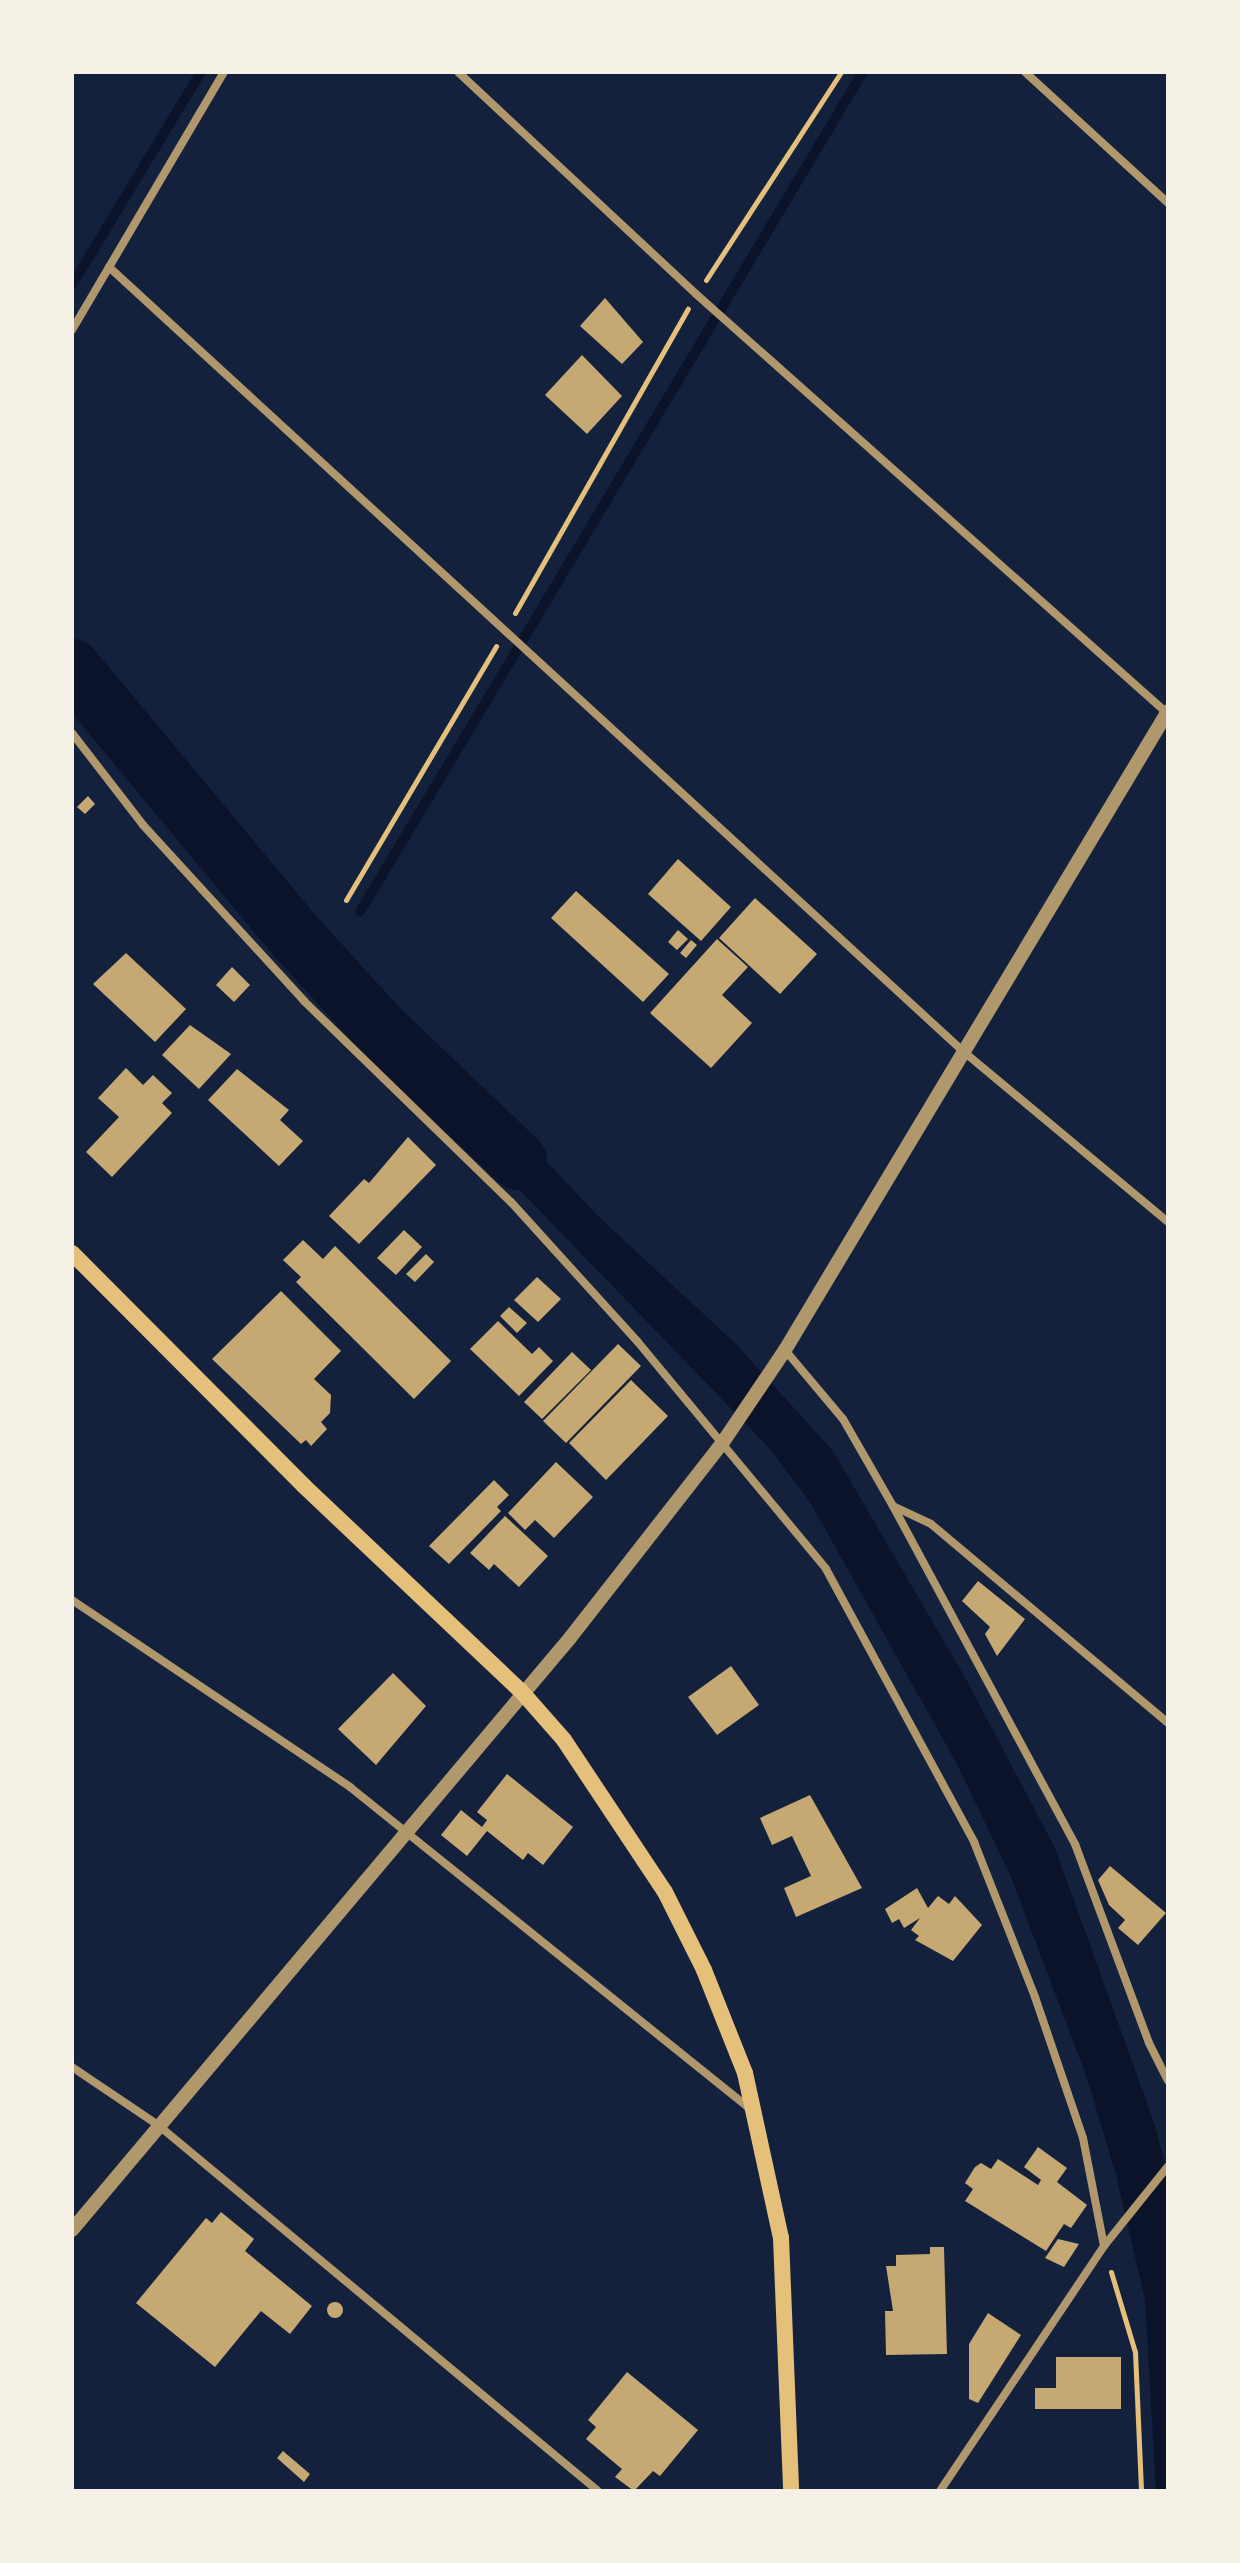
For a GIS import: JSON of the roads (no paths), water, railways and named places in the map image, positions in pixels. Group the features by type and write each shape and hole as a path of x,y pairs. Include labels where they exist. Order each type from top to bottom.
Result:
{"main road":[{"path":"72,1253 304,1486 521,1691 564,1740 665,1892 704,1970 745,2073 781,2238 791,2491"}],"street":[{"path":"72,330 224,72"},
{"path":"72,2230 404,1829 570,1638 723,1442 781,1356 1168,712 696,294 458,72"},
{"path":"1025,72 1168,203"},
{"path":"109,267 964,1052 1168,1222"},
{"path":"72,733 143,825 283,978 511,1202 723,1442 826,1569 974,1842 1035,1997 1083,2138 1104,2246"},
{"path":"781,1356 843,1419 1075,1844 1149,2043 1168,2081"},
{"path":"893,1506 931,1524 1168,1723"},
{"path":"72,1600 404,1829 753,2111"},
{"path":"72,2067 158,2125 598,2491"},
{"path":"940,2491 1104,2246 1168,2166"}],"water":[{"path":"479,1090 599,1217 736,1344 833,1451 966,1679 1055,1848 1155,2125 1168,2177 1168,2491 1156,2491 1145,2300 1116,2175 1087,2078 1011,1877 958,1766 810,1502 770,1449 451,1119"}],"waterway":[{"path":"72,285 201,72"},
{"path":"360,912 863,72"},
{"path":"72,668 298,939 378,1027 518,1161"}]}
